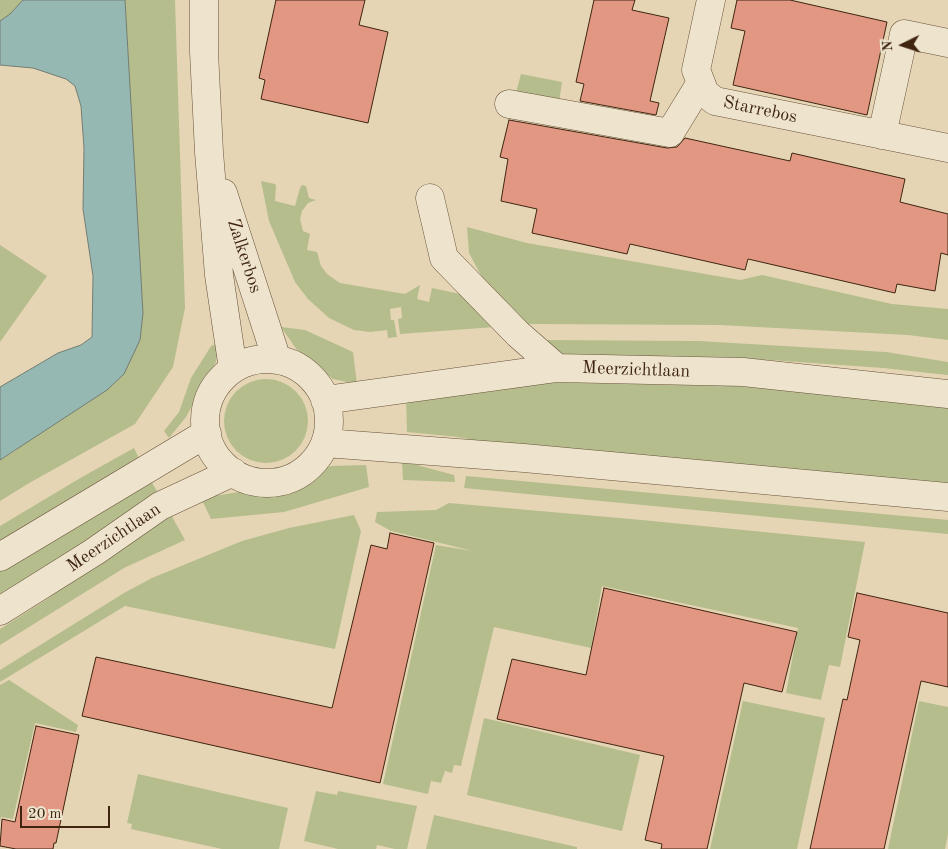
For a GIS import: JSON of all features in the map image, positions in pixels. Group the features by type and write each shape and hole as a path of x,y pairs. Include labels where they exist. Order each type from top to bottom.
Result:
{"street":[{"name":"Zalkerbos","path":"204,0 204,52 209,152 219,275 233,369"},
{"path":"509,104 670,134 700,84 696,70 711,0"},
{"path":"882,135 904,34 948,43"},
{"name":"Starrebos","path":"700,84 705,93 715,101 948,148"},
{"name":"Zalkerbos","path":"209,152 277,360"},
{"path":"430,198 444,258 518,334 557,368"},
{"path":"254,360 277,360 298,367 310,376 319,387 328,408 329,426 325,443 312,464 303,472 280,482 256,482 233,472 218,459 209,442 206,409 212,393 221,380 233,369 254,360"},
{"name":"Meerzichtlaan","path":"325,400 557,368 743,372 948,394"},
{"path":"0,557 207,433"},
{"path":"325,443 524,458 948,497"},
{"name":"Meerzichtlaan","path":"0,611 94,552 160,506 233,472"}],"green space":[{"path":"0,0 23,0 10,14 0,21"},
{"path":"125,0 175,0 185,308 173,367 135,424 0,501 0,460 15,451 143,313"},
{"path":"521,74 562,82 558,109 514,100"},
{"path":"261,181 275,184 275,201 295,206 300,188 302,185 306,186 309,198 316,200 308,203 302,211 300,219 303,231 310,234 307,250 317,252 321,266 327,274 340,283 405,294 420,285 417,299 429,302 432,288 460,294 495,327 400,334 398,319 402,318 401,307 390,309 391,320 394,320 397,337 388,338 387,330 370,332 354,330 329,318 308,299 295,282 269,221"},
{"path":"467,227 527,243 740,280 762,275 892,304 948,309 948,340 908,335 720,325 528,324 485,283 469,253"},
{"path":"0,245 47,276 0,342"},
{"path":"281,327 305,330 353,352 357,384 333,379 297,350"},
{"path":"542,340 699,341 886,352 948,362 948,375 883,368 727,357 561,356"},
{"path":"218,343 216,362 186,417 169,438 164,431 179,412 191,378 211,346"},
{"path":"258,379 274,379 290,386 301,397 308,413 305,437 296,451 290,456 274,463 258,463 242,456 231,445 224,429 224,413 231,397 242,386"},
{"path":"534,382 782,387 889,397 948,408 948,487 499,445 458,437 407,432 406,397"},
{"path":"134,448 140,460 0,543 0,526"},
{"path":"402,461 454,475 455,482 403,480"},
{"path":"366,465 369,487 284,512 211,519 201,498 239,492 269,496 300,488 330,466"},
{"path":"466,476 948,520 948,534 464,488"},
{"path":"150,479 159,495 0,598 0,568"},
{"path":"449,503 865,542 840,667 829,665 821,700 786,693 798,628 602,586 591,648 494,627 461,766 454,765 452,773 445,771 441,783 431,781 428,794 383,784 436,545 473,551 391,531 375,522 377,512 436,510"},
{"path":"170,513 185,540 124,568 0,645 0,629 49,598 115,545"},
{"path":"354,515 361,531 335,649 125,606 0,682 0,670 124,593 152,578 242,541 289,528"},
{"path":"9,680 78,725 76,732 35,723 13,819 1,817 0,821 0,685"},
{"path":"743,701 825,718 797,849 710,849"},
{"path":"919,701 948,707 948,834 945,849 888,849"},
{"path":"484,718 640,755 622,831 467,795"},
{"path":"138,774 288,808 279,849 222,849 131,829 132,824 127,823"},
{"path":"316,791 337,795 338,791 417,806 407,849 395,849 377,845 376,849 338,849 304,841"},
{"path":"434,815 577,847 577,849 426,849"}],"water":[{"path":"23,0 125,0 143,313 140,340 124,374 107,390 0,460 0,387 58,353 81,345 92,337 93,276 83,209 84,148 81,106 75,86 66,79 33,68 0,65 0,21 10,14"}],"building":[{"path":"276,0 365,0 359,25 388,32 368,123 261,99 265,80 259,78"},
{"path":"594,0 635,0 632,10 669,18 650,101 659,103 656,115 580,101 584,84 576,82"},
{"path":"737,0 790,0 887,22 867,115 733,85 745,31 731,28"},
{"path":"509,120 667,148 677,147 685,138 790,161 792,153 905,179 900,202 948,214 948,255 941,253 935,291 897,284 895,293 748,259 745,270 630,244 627,254 532,233 537,209 501,201 508,159 500,157"},
{"path":"390,533 434,543 380,783 82,716 96,657 332,708 371,545 387,549"},
{"path":"604,588 797,632 782,692 744,683 707,849 661,849 662,844 645,840 664,756 497,719 512,659 586,675"},
{"path":"857,593 948,613 948,687 921,681 884,849 810,849 843,699 847,700 860,640 848,637"},
{"path":"36,726 79,735 56,843 54,843 53,849 16,849 0,846 2,819 15,822"}]}
